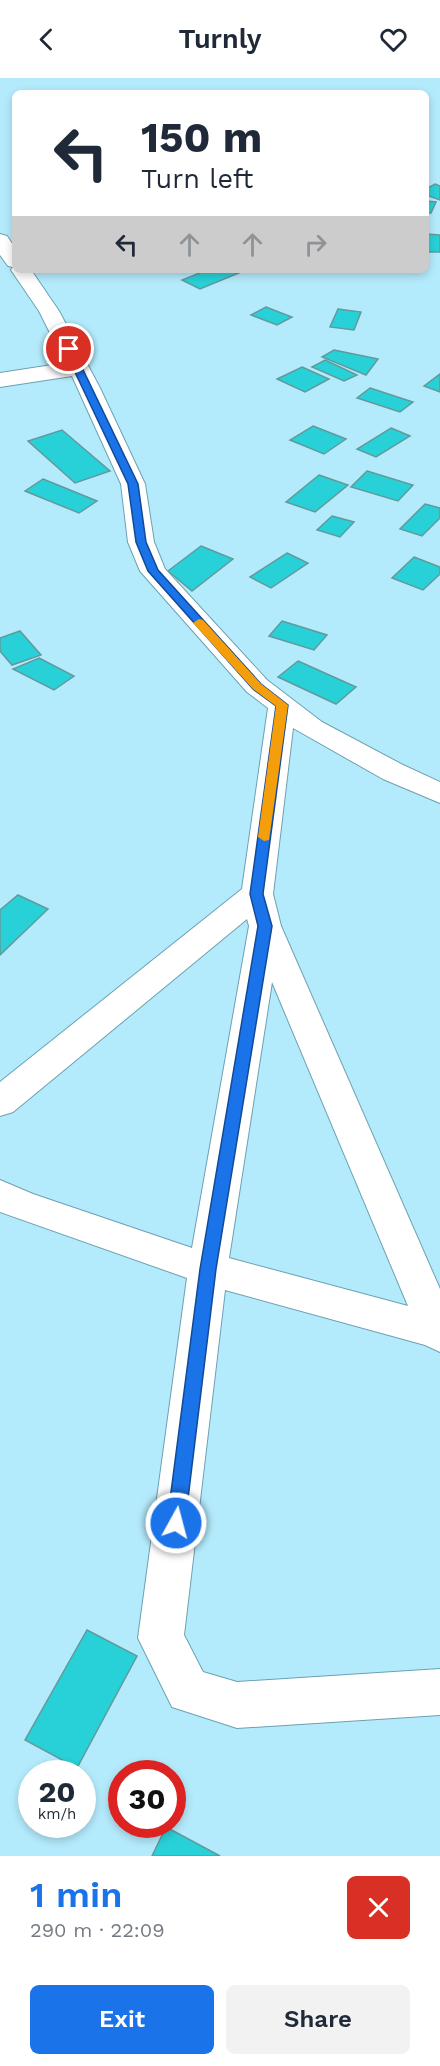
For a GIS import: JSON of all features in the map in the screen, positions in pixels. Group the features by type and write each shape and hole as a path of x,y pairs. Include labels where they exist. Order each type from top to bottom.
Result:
{"street":[{"path":"0,240 12,258"},
{"path":"23,273 49,311 133,484 141,542 153,571 257,686 312,728 393,772 440,793"},
{"path":"0,380 78,368"},
{"path":"282,705 261,910 208,1269 161,1638 188,1691 237,1705 440,1692"},
{"path":"0,1102 261,910"},
{"path":"261,910 439,1333"},
{"path":"0,1195 20,1205 208,1269 439,1333"}],"building":[{"path":"435,184 440,186 440,200 429,196 429,187"},
{"path":"429,201 436,202 429,213"},
{"path":"429,234 440,235 440,252 429,252"},
{"path":"200,273 239,273 200,289 182,280"},
{"path":"266,307 292,317 277,325 251,315"},
{"path":"338,309 361,312 354,330 330,327"},
{"path":"334,350 378,359 366,375 322,357"},
{"path":"325,360 357,375 344,381 312,367"},
{"path":"302,367 329,379 305,392 277,379"},
{"path":"440,374 440,392 424,386"},
{"path":"370,388 413,402 400,412 357,398"},
{"path":"313,426 346,439 324,454 290,440"},
{"path":"391,428 410,436 376,457 357,449"},
{"path":"62,430 110,471 75,483 28,441"},
{"path":"367,471 413,485 398,501 351,487"},
{"path":"319,475 348,485 315,512 286,502"},
{"path":"43,479 97,501 79,513 25,491"},
{"path":"425,504 440,508 440,518 422,536 400,529"},
{"path":"332,516 354,522 340,537 317,530"},
{"path":"201,546 233,559 192,591 168,571"},
{"path":"287,553 308,563 271,588 250,577"},
{"path":"414,557 440,567 440,574 423,590 392,578"},
{"path":"282,621 327,635 314,650 269,636"},
{"path":"20,631 41,655 12,665 0,651 0,638"},
{"path":"39,658 74,676 54,690 13,669"},
{"path":"298,661 356,687 336,704 278,677"},
{"path":"18,895 48,909 0,955 0,910"},
{"path":"87,1630 137,1656 81,1760 62,1760 25,1740"},
{"path":"161,1838 186,1838 220,1856 152,1856"}],"slow traffic":[{"path":"199,623 257,686 282,705 264,837"}],"route":[{"path":"69,349 133,484 141,542 153,571 257,686 282,705 257,894 265,926 208,1269 176,1523"}]}
